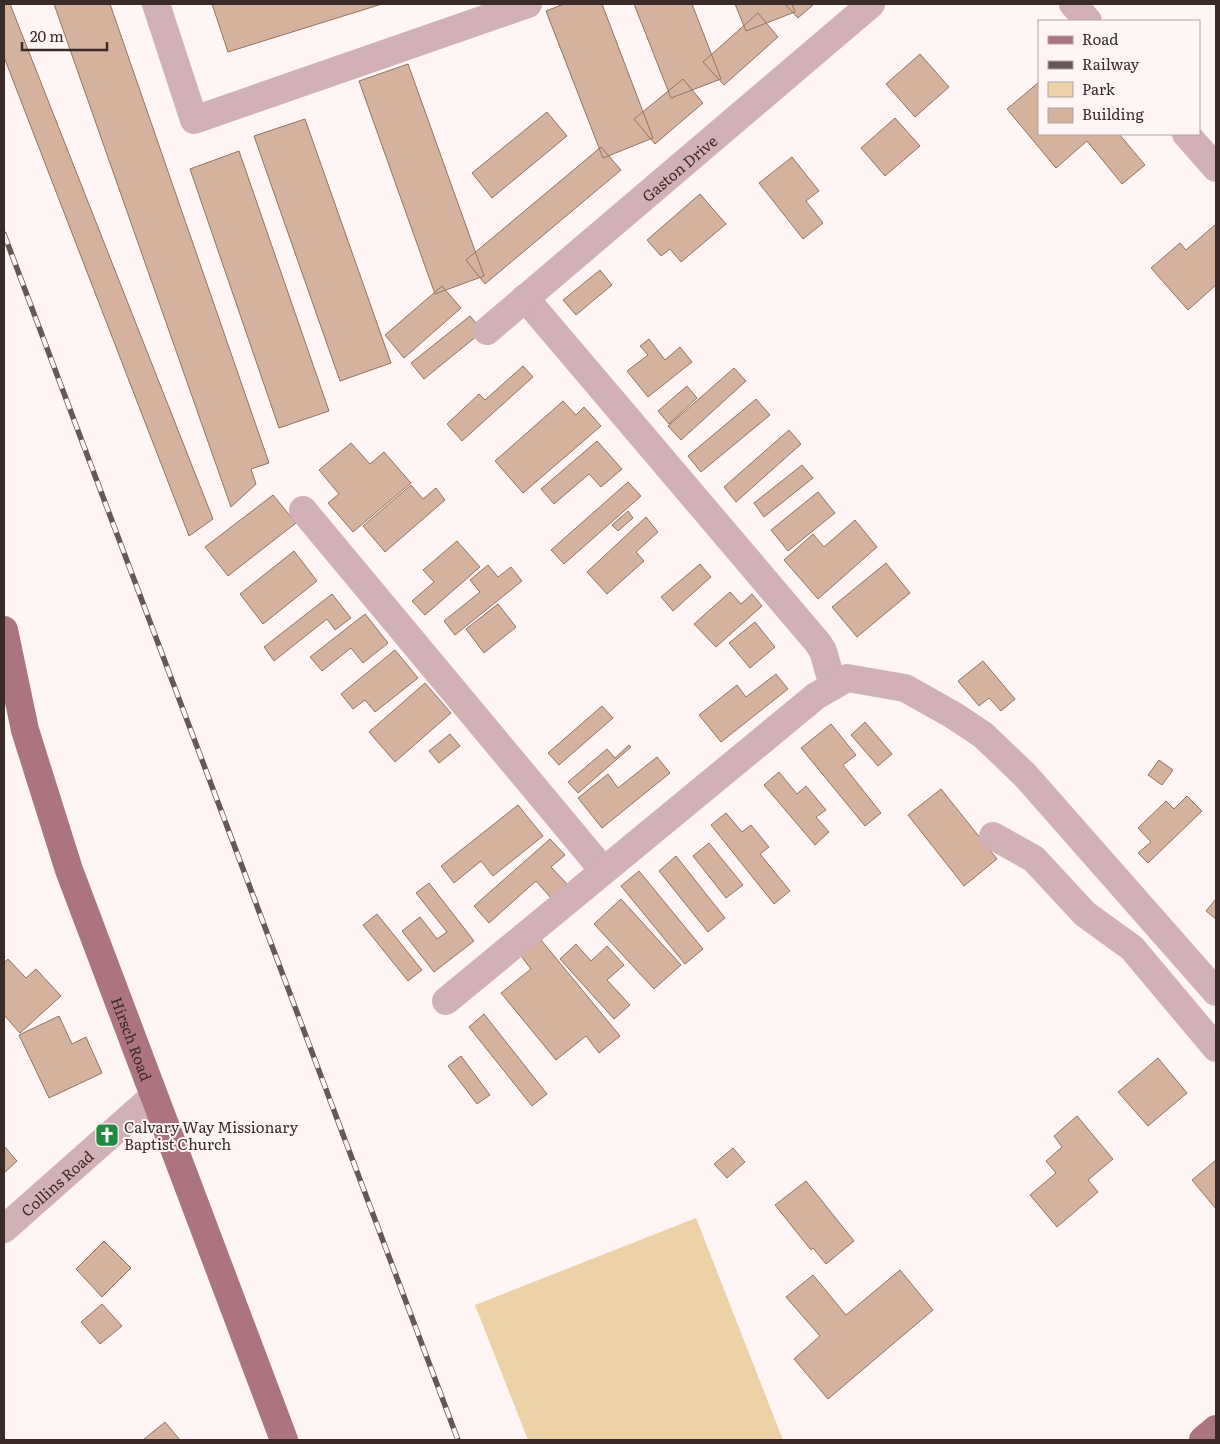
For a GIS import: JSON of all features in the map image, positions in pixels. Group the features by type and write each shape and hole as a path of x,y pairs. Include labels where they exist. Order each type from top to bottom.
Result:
{"main road":[{"name":"Hirsch Road","path":"4,630 25,730 69,870 153,1097 284,1440"},
{"path":"1203,1440 1216,1429"}],"street":[{"path":"156,4 194,120 528,4"},
{"name":"Gaston Drive","path":"486,331 871,4"},
{"path":"1073,4 1087,20"},
{"path":"1187,135 1216,168"},
{"path":"525,298 818,643 823,651 833,686"},
{"path":"303,510 603,870"},
{"path":"446,1001 816,696 847,678 905,688 953,715 983,735 1025,775 1216,992"},
{"path":"993,836 1034,859 1085,914 1132,948 1216,1048"},
{"name":"Collins Road","path":"4,1229 153,1097"}],"green space":[{"path":"696,1218 783,1440 528,1440 475,1305"}],"building":[{"path":"4,4 10,4 213,519 189,536 4,57"},
{"path":"54,4 110,4 269,463 251,469 256,484 231,507"},
{"path":"212,4 382,4 228,52"},
{"path":"564,4 602,4 653,138 603,158 546,11"},
{"path":"634,4 692,4 721,79 671,98"},
{"path":"735,4 792,4 795,12 746,31"},
{"path":"785,4 814,4 798,18"},
{"path":"758,13 778,37 724,85 703,62"},
{"path":"920,54 949,87 915,117 886,84"},
{"path":"408,64 484,276 435,294 359,81"},
{"path":"683,79 703,103 655,144 634,119"},
{"path":"1038,83 1038,135 1120,135 1145,165 1122,184 1087,141 1056,168 1007,109"},
{"path":"547,112 567,136 492,198 472,173"},
{"path":"895,118 920,146 885,176 861,148"},
{"path":"305,119 391,363 340,381 254,136"},
{"path":"601,147 621,170 485,284 466,260"},
{"path":"239,151 329,411 279,428 190,169"},
{"path":"792,157 819,191 806,201 823,223 803,239 759,183"},
{"path":"700,194 726,224 681,262 670,249 661,256 647,240"},
{"path":"1216,224 1216,285 1188,310 1151,268 1180,243 1186,250"},
{"path":"600,270 612,285 576,315 563,300"},
{"path":"442,286 461,308 404,358 385,335"},
{"path":"470,316 483,331 424,379 411,363"},
{"path":"649,339 665,360 680,347 692,362 648,397 627,371 648,355 640,346"},
{"path":"523,366 533,377 462,441 447,424 479,394 485,400"},
{"path":"734,368 746,381 681,440 668,426"},
{"path":"687,386 697,398 669,424 658,411"},
{"path":"756,399 770,415 701,472 688,456"},
{"path":"563,401 576,415 584,407 601,426 523,493 495,461"},
{"path":"789,430 801,444 736,502 724,487"},
{"path":"597,441 622,469 601,487 589,474 554,504 541,489"},
{"path":"351,443 370,464 384,452 411,483 353,532 328,503 339,494 319,470"},
{"path":"802,465 813,478 764,517 754,503"},
{"path":"628,482 641,496 564,564 551,550"},
{"path":"411,485 423,499 436,488 445,500 385,552 363,526"},
{"path":"818,492 835,513 788,551 771,530"},
{"path":"273,495 296,523 228,576 205,547"},
{"path":"628,511 633,518 618,531 612,525"},
{"path":"646,517 658,532 636,552 644,561 607,594 587,572"},
{"path":"855,520 877,547 818,599 784,560 813,534 824,547"},
{"path":"457,541 480,567 425,615 412,601 434,582 423,570"},
{"path":"294,551 317,581 263,624 240,594"},
{"path":"886,563 910,593 857,637 832,607"},
{"path":"700,564 711,577 673,611 661,597"},
{"path":"488,565 498,577 511,567 522,581 455,635 444,621 480,592 470,580"},
{"path":"730,592 741,604 752,594 762,606 716,647 694,624"},
{"path":"332,594 351,618 335,630 327,619 274,661 264,647"},
{"path":"498,604 516,627 484,653 466,629"},
{"path":"365,614 388,643 363,663 351,648 322,671 310,657"},
{"path":"755,622 775,647 750,668 729,643"},
{"path":"395,650 418,678 375,712 365,700 353,709 341,694"},
{"path":"983,661 1015,699 1001,711 989,698 979,706 958,681"},
{"path":"776,674 788,689 721,742 699,715 737,685 746,697"},
{"path":"425,683 451,713 395,762 369,732"},
{"path":"602,706 613,718 559,765 548,753"},
{"path":"865,722 892,754 878,766 851,735"},
{"path":"831,724 856,755 843,765 881,813 865,826 801,748"},
{"path":"450,734 460,746 439,763 429,751"},
{"path":"629,745 631,747 578,793 568,782 607,749 615,758"},
{"path":"657,757 670,773 602,828 578,798 608,774 618,788"},
{"path":"1159,760 1173,770 1162,785 1148,775"},
{"path":"779,772 797,794 806,786 826,810 816,817 829,832 815,845 764,785"},
{"path":"941,789 997,859 964,886 908,815"},
{"path":"1187,796 1202,811 1148,863 1138,853 1151,842 1138,828 1166,801 1174,809"},
{"path":"518,805 543,836 493,876 481,861 454,883 441,866"},
{"path":"726,813 742,832 751,825 769,847 760,854 790,891 774,904 711,825"},
{"path":"550,839 565,855 551,867 567,884 551,898 536,881 489,923 474,906"},
{"path":"709,843 743,885 726,898 693,856"},
{"path":"676,856 725,918 708,932 659,871"},
{"path":"639,871 703,949 685,964 621,886"},
{"path":"429,883 474,941 434,972 402,931 420,917 437,939 447,932 416,893"},
{"path":"621,899 681,965 654,989 594,924"},
{"path":"1216,899 1216,919 1206,911"},
{"path":"377,914 422,970 408,981 363,925"},
{"path":"541,940 620,1036 599,1053 586,1036 556,1060 501,993 531,969 521,956"},
{"path":"576,944 591,961 607,946 624,965 607,980 630,1005 614,1019 560,959"},
{"path":"8,959 26,978 36,969 61,996 20,1033 4,1015 4,963"},
{"path":"484,1014 547,1094 532,1106 469,1027"},
{"path":"59,1016 72,1044 86,1037 102,1073 49,1098 19,1035"},
{"path":"461,1056 490,1095 477,1104 448,1066"},
{"path":"1158,1058 1187,1093 1148,1126 1118,1092"},
{"path":"1077,1116 1113,1159 1088,1180 1098,1192 1057,1227 1030,1195 1056,1173 1046,1161 1062,1147 1054,1136"},
{"path":"4,1146 17,1161 4,1173"},
{"path":"733,1148 745,1162 727,1178 714,1164"},
{"path":"1216,1160 1216,1209 1192,1180"},
{"path":"806,1181 854,1241 826,1264 813,1248 811,1250 775,1205"},
{"path":"104,1241 131,1268 102,1297 76,1269"},
{"path":"900,1270 933,1310 828,1399 794,1359 820,1336 786,1297 813,1275 846,1315"},
{"path":"102,1304 122,1326 100,1344 81,1322"},
{"path":"165,1422 180,1440 143,1440"}],"railway":[{"path":"4,234 458,1440"}],"place":[{"name":"Calvary Way Missionary Baptist Church","path":"107,1135"}]}
